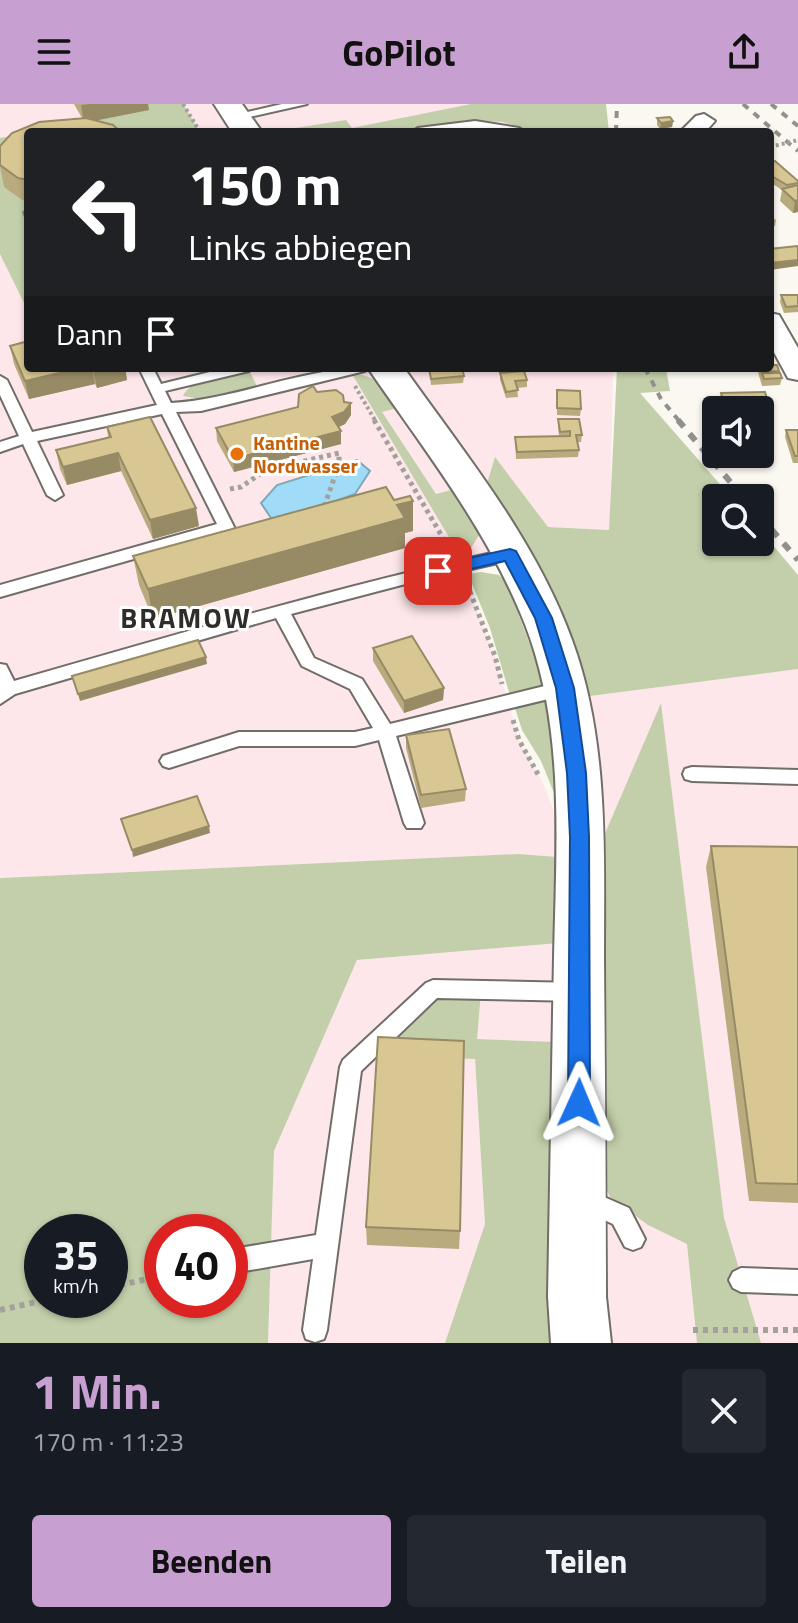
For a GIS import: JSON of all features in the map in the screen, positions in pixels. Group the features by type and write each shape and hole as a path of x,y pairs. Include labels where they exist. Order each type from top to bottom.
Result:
{"street":[{"path":"774,332 798,372"},
{"path":"366,372 510,555 544,618 565,688 577,773 581,993 577,1297 581,1343"}],"lane":[{"path":"237,117 301,104"},
{"path":"451,128 475,125 494,128"},
{"path":"0,591 226,527 148,372"},
{"path":"157,389 227,372"},
{"path":"0,447 27,438 166,408 201,406 351,372"},
{"path":"1,387 55,495"},
{"path":"0,670 4,693 281,611 417,575 510,555"},
{"path":"281,611 308,662 356,684 386,733 414,823"},
{"path":"169,761 239,739 355,739 565,688"},
{"path":"692,774 798,777"},
{"path":"315,1330 351,1067 433,989 581,993"},
{"path":"577,1195 621,1216 633,1239"},
{"path":"248,1258 327,1245"},
{"path":"741,1280 798,1282"}],"path":[{"path":"183,104 198,128"},
{"path":"774,146 798,140"},
{"path":"210,494 241,487 266,470 339,453 339,465 325,504 332,517"},
{"path":"0,1310 24,1305"},
{"path":"693,1330 798,1330"}],"shaded area":[{"path":"0,104 605,104 607,128 24,128 24,372 613,372 610,530 548,527 510,555 460,567 495,656 519,740 542,781 553,809 558,857 518,854 0,878"},
{"path":"798,669 798,1343 581,1343 557,1042 478,1039 475,1059 485,1224 445,1343 268,1343 274,1151 357,960 580,941 567,699"}],"green space":[{"path":"145,104 183,104 198,128 52,128 148,110"},
{"path":"471,104 606,104 609,128 522,128 503,122 466,120 424,128 352,128"},
{"path":"346,120 352,128 296,128"},
{"path":"24,134 24,303 0,254 0,138"},
{"path":"250,372 257,386 201,399 183,396 194,385 222,375"},
{"path":"617,372 667,372 670,391 640,393 702,464 702,468 706,468 720,484 702,484 702,556 774,556 774,547 798,575 798,669 567,699 480,507 495,457 548,527 609,530"},
{"path":"352,374 374,380 401,407 382,412 436,494 455,489 481,532 471,548 459,554"},
{"path":"481,572 499,575 507,583 546,688 511,699 490,628 468,574"},
{"path":"548,696 561,810 541,761 522,730 514,705"},
{"path":"661,703 724,1218 761,1343 697,1343 687,1244 648,1225 610,1197 597,1169 601,843"},
{"path":"518,854 558,857 559,943 357,960 274,1151 268,1343 0,1343 0,878"},
{"path":"433,989 481,991 477,1039 557,1042 549,1343 445,1343 485,1224 475,1059 381,1055"}],"water":[{"path":"357,460 370,471 355,494 275,524 261,503 277,485"}],"building":[{"path":"670,117 673,121 661,123 657,118"},
{"path":"86,118 116,128 24,128 39,122"},
{"path":"24,128 24,179 0,165 0,146 12,133"},
{"path":"774,161 798,183 787,185 774,177"},
{"path":"798,185 798,200 795,201 782,189"},
{"path":"797,246 798,260 774,263 774,249"},
{"path":"781,295 798,295 798,306 786,307"},
{"path":"24,342 24,372 64,372 25,381 10,346"},
{"path":"430,372 463,372 464,376 431,379"},
{"path":"524,372 527,380 515,381 518,390 506,392 500,373"},
{"path":"762,373 780,373 782,378 764,379"},
{"path":"313,386 317,392 336,390 343,395 344,402 351,403 344,412 332,417 341,431 233,459 216,428 298,407 299,394"},
{"path":"557,390 580,391 581,409 557,408"},
{"path":"765,392 766,396 722,396 721,393"},
{"path":"150,417 196,508 150,520 118,453 63,467 56,450 111,437 107,427"},
{"path":"558,419 579,419 582,435 576,435 579,450 517,452 515,437 570,436 570,431 560,432"},
{"path":"786,430 798,430 798,456 795,456"},
{"path":"386,487 394,500 410,496 413,501 397,505 405,518 148,589 133,556"},
{"path":"412,636 444,688 404,701 373,648"},
{"path":"198,640 206,657 78,694 72,676"},
{"path":"449,729 466,789 421,795 406,735"},
{"path":"197,796 209,826 132,850 121,819"},
{"path":"711,846 798,847 798,1184 756,1183"},
{"path":"378,1037 464,1041 460,1231 366,1227"}],"railway":[{"path":"616,128 617,104"},
{"path":"743,104 771,128"},
{"path":"771,104 798,126"},
{"path":"774,130 798,151"},
{"path":"647,372 661,399 680,422"},
{"path":"678,420 732,484"},
{"path":"774,532 798,560"}],"place":[{"name":"Kantine Nordwasser","path":"237,454"}],"district":[{"name":"BRAMOW","path":"186,617"}],"route":[{"path":"438,571 510,555 544,618 565,688 577,773 580,837 579,1103"}]}
